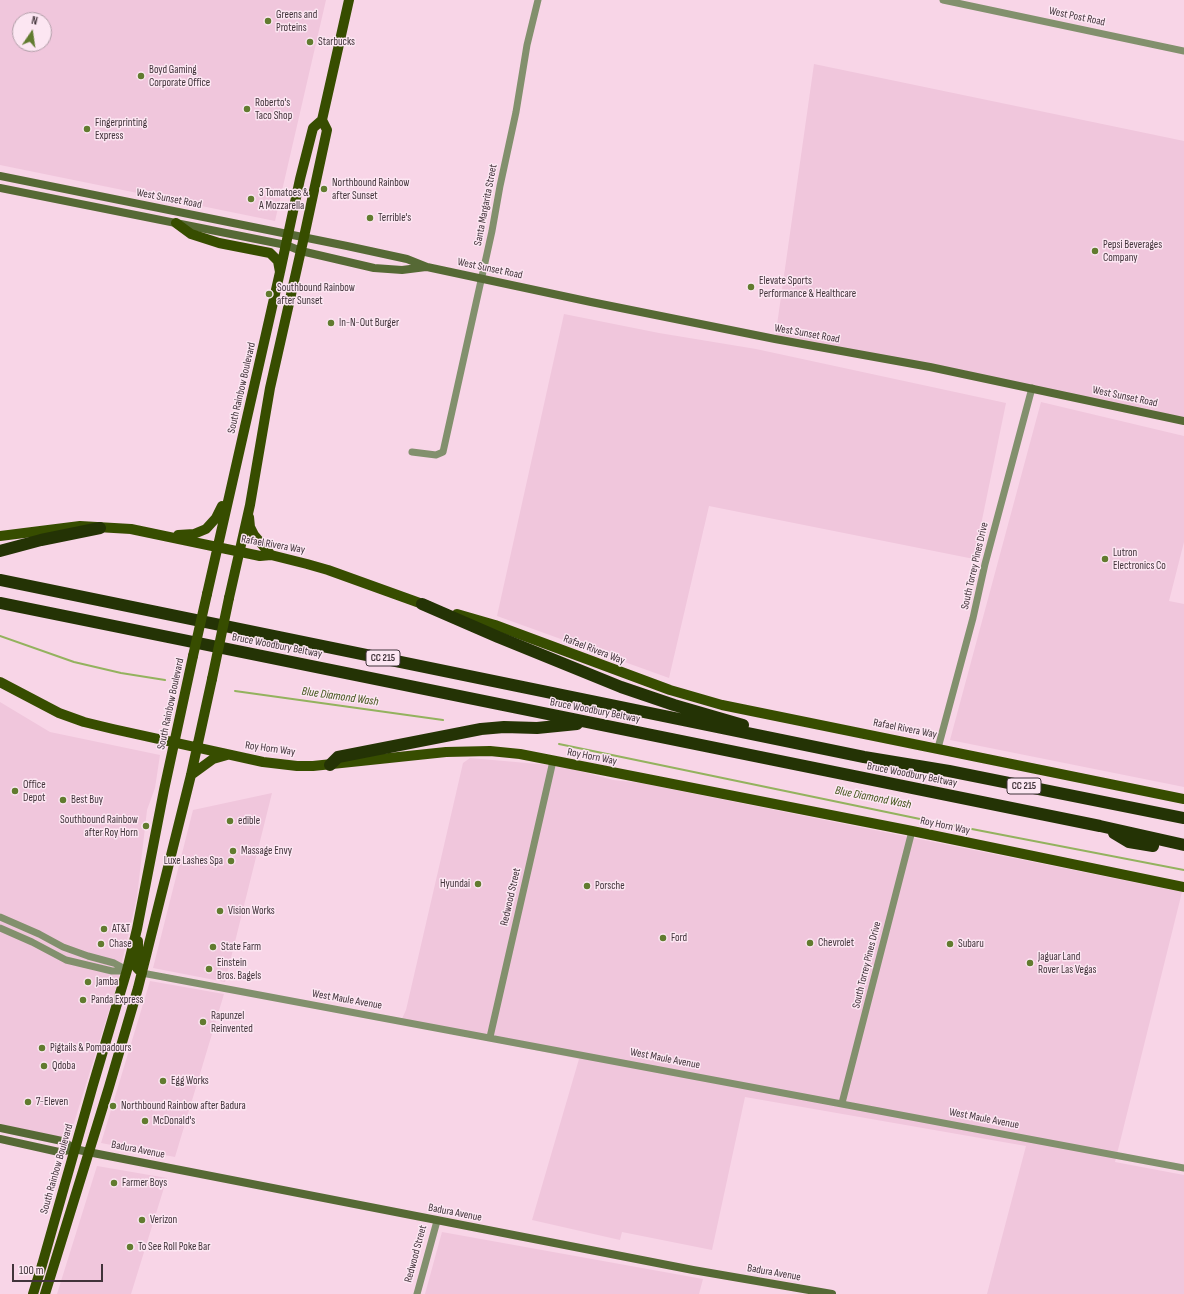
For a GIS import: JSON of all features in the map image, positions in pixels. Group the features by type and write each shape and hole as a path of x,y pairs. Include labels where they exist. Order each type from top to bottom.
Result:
{"highway":[{"path":"0,551 41,540 100,528"},
{"name":"Bruce Woodbury Beltway","path":"0,580 864,757 1184,818"},
{"name":"Bruce Woodbury Beltway","path":"0,603 1100,826 1184,845"},
{"path":"422,604 498,637 621,687 674,705 744,725 765,737"},
{"path":"330,765 338,757 481,729 504,727 537,728 588,722"},
{"path":"1100,826 1129,842 1184,852"}],"main road":[{"name":"South Rainbow Boulevard","path":"33,1294 127,970 137,929 189,674 288,234 313,128 322,120 349,0"},
{"name":"South Rainbow Boulevard","path":"45,1294 109,1088 142,973 191,775 250,505 270,388 327,130 322,120"},
{"name":"West Sunset Road","path":"0,176 304,237 407,259 427,267 737,332 930,367 1184,421"},
{"name":"West Sunset Road","path":"0,188 286,245 301,252 374,268 402,270 427,267"},
{"path":"67,202 69,190"},
{"path":"179,212 176,223 191,234 219,243 270,253 278,261 280,272"},
{"path":"162,536 186,535 200,532 206,529 216,518 223,502 232,463 242,439"},
{"path":"250,505 249,521 253,532 257,540 271,555"},
{"name":"Rafael Rivera Way","path":"0,536 80,526 131,529 260,556 271,555 328,570 422,604 495,626 670,690 722,705 1184,799"},
{"name":"Roy Horn Way","path":"0,682 59,713 84,722 228,755 297,766 330,765 446,752 490,751 520,754 912,831 1184,887"},
{"path":"191,775 213,759 228,755"},
{"path":"137,929 137,965 142,973"},
{"path":"127,970 132,972 134,976 131,986 132,1008"},
{"name":"Badura Avenue","path":"0,1128 62,1141 75,1149 88,1152 693,1270 793,1291 832,1294"},
{"name":"Badura Avenue","path":"0,1139 59,1152 75,1149"},
{"path":"37,1294 38,1277"}],"street":[{"name":"Santa Margarita Street","path":"412,452 436,455 443,452 482,279 538,0"},
{"name":"West Post Road","path":"943,0 1184,51"},
{"name":"South Torrey Pines Drive","path":"938,748 1032,388"},
{"name":"Redwood Street","path":"490,1037 553,761"},
{"name":"South Torrey Pines Drive","path":"842,1103 912,831"},
{"path":"0,918 39,934 63,947 114,963 127,970"},
{"path":"0,928 32,942 66,960 112,971 127,970"},
{"name":"West Maule Avenue","path":"142,973 1184,1168"},
{"name":"Redwood Street","path":"417,1294 437,1221"}],"shaded area":[{"path":"0,0 326,0 275,221 0,165"},
{"path":"814,64 1184,141 1184,421 775,339"},
{"path":"564,314 659,333 756,349 1006,403 974,559 709,506 669,678 497,616"},
{"path":"1041,402 1184,436 1184,542 1169,601 1184,604 1184,787 950,740"},
{"path":"0,702 50,732 160,755 155,788 147,810 137,897 116,988 69,1139 0,1124"},
{"path":"470,758 561,766 613,780 641,783 1182,892 1115,1162 1184,1175 1184,1294 987,1294 1026,1146 745,1097 712,1250 622,1232 620,1240 532,1220 579,1059 400,1023 406,1010 463,763"},
{"path":"272,793 225,982 153,968 193,810"},
{"path":"150,981 224,994 175,1157 101,1143"},
{"path":"97,1166 167,1178 131,1294 57,1294"},
{"path":"442,1232 703,1279 699,1294 425,1294"}],"waterway":[{"name":"Blue Diamond Wash","path":"0,636 74,662 121,673 165,680"},
{"name":"Blue Diamond Wash","path":"235,691 443,720"},
{"name":"Blue Diamond Wash","path":"559,744 920,819 1184,870"}],"place":[{"name":"Greens and Proteins","path":"268,21"},
{"name":"Starbucks","path":"310,42"},
{"name":"Boyd Gaming Corporate Office","path":"141,76"},
{"name":"Roberto's Taco Shop","path":"247,109"},
{"name":"Fingerprinting Express","path":"87,129"},
{"name":"Northbound Rainbow after Sunset","path":"324,189"},
{"name":"3 Tomatoes & A Mozzarella","path":"251,199"},
{"name":"Terrible's","path":"370,218"},
{"name":"Pepsi Beverages Company","path":"1095,251"},
{"name":"Elevate Sports Performance & Healthcare","path":"751,287"},
{"name":"Southbound Rainbow after Sunset","path":"269,294"},
{"name":"In-N-Out Burger","path":"331,323"},
{"name":"Lutron Electronics Co","path":"1105,559"},
{"name":"Office Depot","path":"15,791"},
{"name":"Best Buy","path":"63,800"},
{"name":"edible","path":"230,821"},
{"name":"Southbound Rainbow after Roy Horn","path":"146,826"},
{"name":"Massage Envy","path":"233,851"},
{"name":"Luxe Lashes Spa","path":"231,861"},
{"name":"Hyundai","path":"478,884"},
{"name":"Porsche","path":"587,886"},
{"name":"Vision Works","path":"220,911"},
{"name":"AT&T","path":"104,929"},
{"name":"Ford","path":"663,938"},
{"name":"Chevrolet","path":"810,943"},
{"name":"Chase","path":"101,944"},
{"name":"Subaru","path":"950,944"},
{"name":"State Farm","path":"213,947"},
{"name":"Jaguar Land Rover Las Vegas","path":"1030,963"},
{"name":"Einstein Bros. Bagels","path":"209,969"},
{"name":"Jamba","path":"88,982"},
{"name":"Panda Express","path":"83,1000"},
{"name":"Rapunzel Reinvented","path":"203,1022"},
{"name":"Pigtails & Pompadours","path":"42,1048"},
{"name":"Qdoba","path":"44,1066"},
{"name":"Egg Works","path":"163,1081"},
{"name":"7-Eleven","path":"28,1102"},
{"name":"Northbound Rainbow after Badura","path":"113,1106"},
{"name":"McDonald's","path":"145,1121"},
{"name":"Farmer Boys","path":"114,1183"},
{"name":"Verizon","path":"142,1220"},
{"name":"To See Roll Poke Bar","path":"130,1247"}]}
